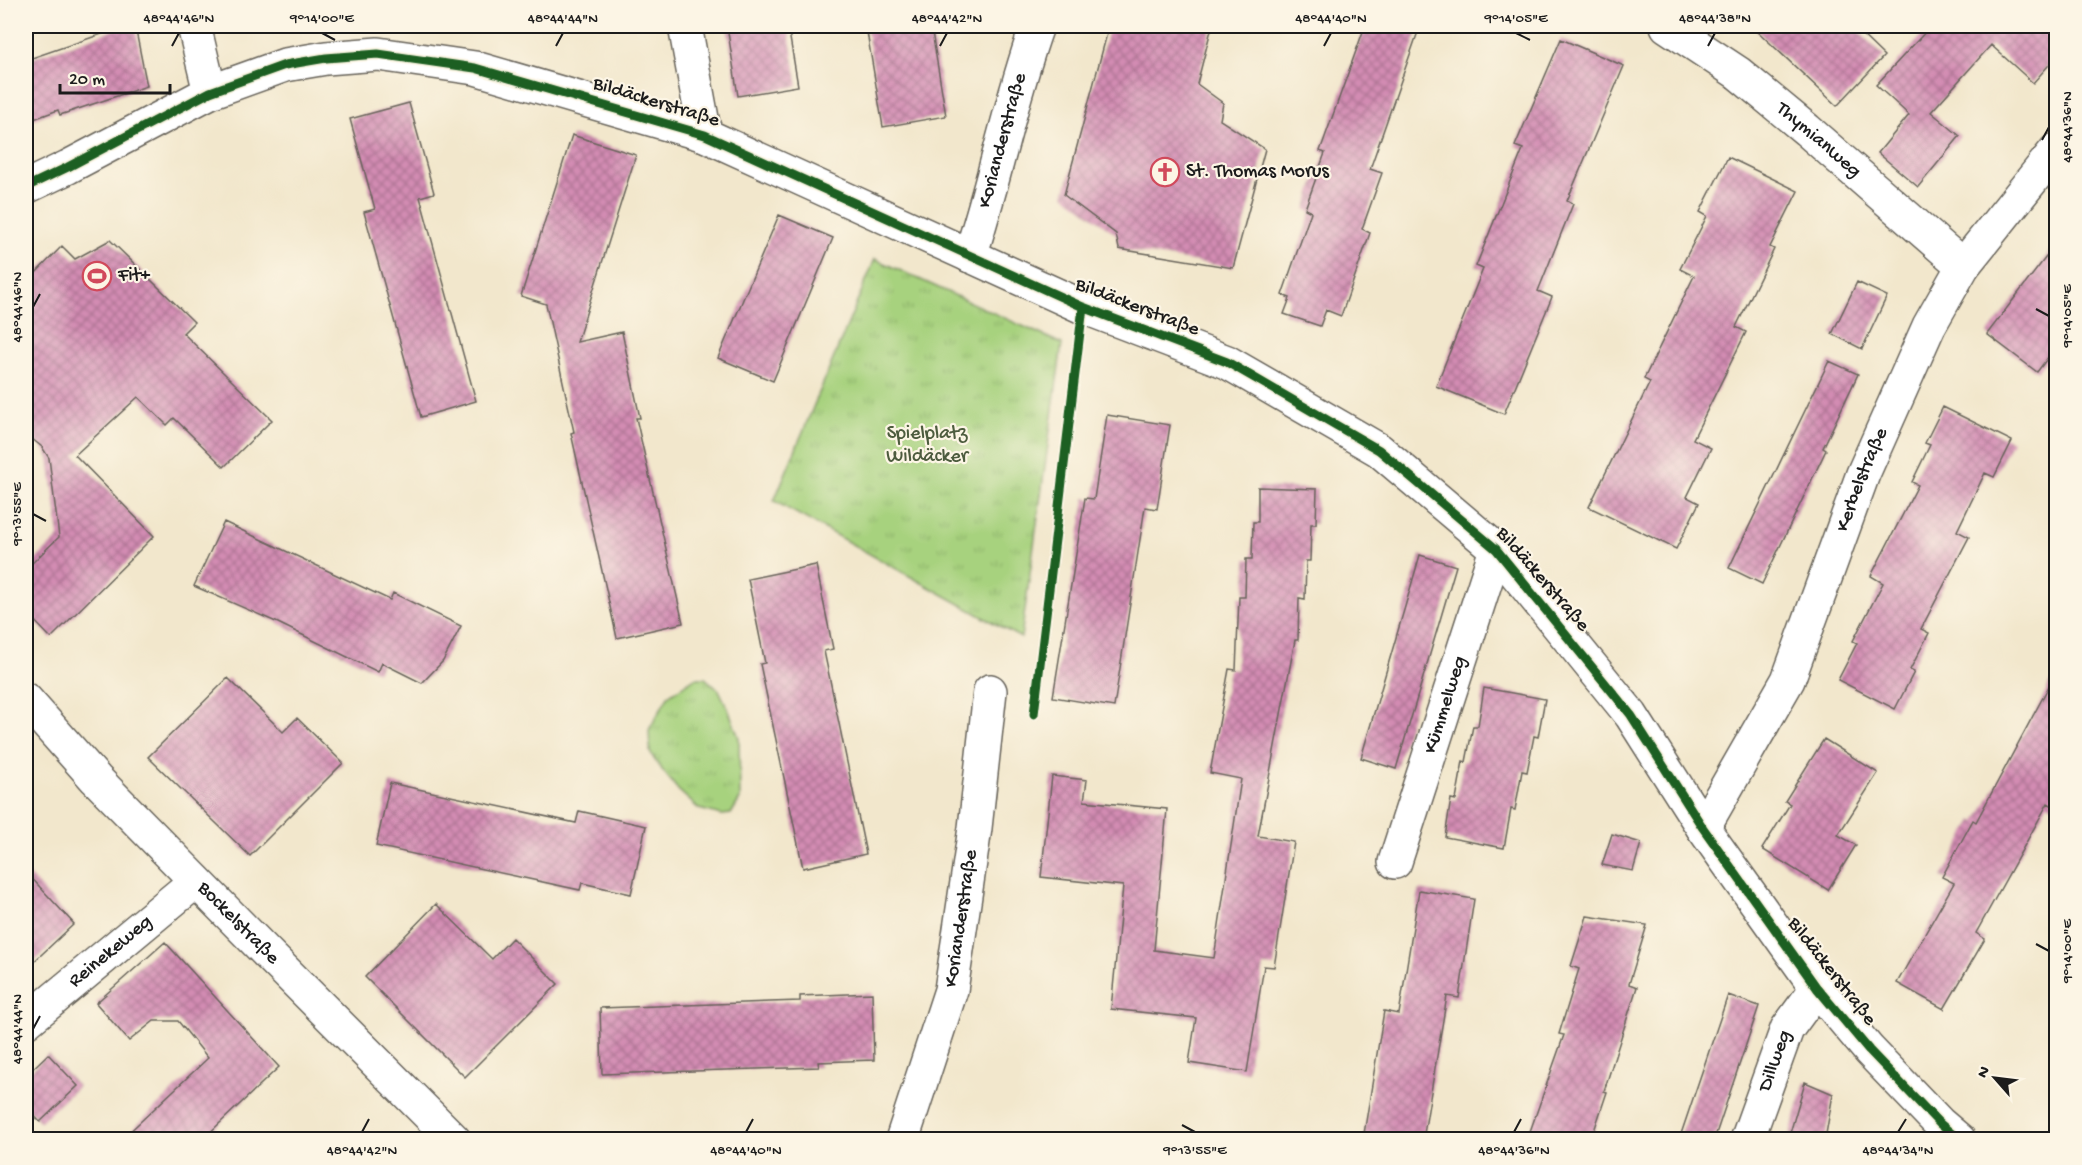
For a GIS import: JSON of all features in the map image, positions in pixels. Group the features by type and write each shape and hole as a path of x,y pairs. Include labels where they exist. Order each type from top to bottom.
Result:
{"street":[{"path":"194,26 210,92"},
{"path":"685,26 705,135"},
{"name":"Korianderstraße","path":"970,256 986,208 1025,58 1037,26"},
{"name":"Thymianweg","path":"1667,26 1738,73 1963,266"},
{"name":"Bildäckerstraße","path":"26,187 210,92 285,65 326,58 378,54 475,68 705,135 1083,307 1227,362 1379,450 1496,549 1631,715 1703,828 1817,988 1869,1050 1939,1123 1959,1140"},
{"name":"Kerbelstraße","path":"1703,828 1788,680 1863,474 1929,326 1963,266 2056,150"},
{"name":"Kümmelweg","path":"1395,862 1496,549"},
{"name":"Korianderstraße","path":"902,1140 951,990 975,828 990,691"},
{"name":"Bockelstraße","path":"26,700 96,779 454,1140"},
{"name":"Reinekeweg","path":"26,1022 196,881"},
{"name":"Dillweg","path":"1747,1140 1787,1029 1817,988"}],"green space":[{"name":"Spielplatz Wildäcker","path":"875,259 1062,344 1021,638 774,501"},
{"path":"695,678 705,678 719,690 739,738 740,799 731,814 722,815 699,809 678,790 650,752 649,730 668,696"}],"building":[{"path":"125,26 135,26 147,86 60,115 58,110 26,122 26,60"},
{"path":"727,26 788,26 798,86 738,96"},
{"path":"866,26 931,26 946,116 883,127"},
{"name":"St. Thomas Morus","path":"1109,26 1212,26 1197,84 1223,103 1220,120 1265,149 1233,268 1119,249 1116,234 1064,195"},
{"path":"1365,26 1420,26 1370,169 1382,173 1362,229 1370,233 1341,316 1326,310 1320,326 1284,314 1290,298 1282,295 1311,212 1305,209 1325,153 1320,151"},
{"path":"1752,26 1853,26 1884,56 1837,106"},
{"path":"1931,26 2056,26 2056,57 2033,83 1991,45 1931,112 1960,136 1918,187 1878,153 1909,115 1876,85"},
{"path":"1561,39 1624,66 1567,201 1573,204 1538,291 1552,297 1504,414 1436,386 1483,269 1476,266 1523,149 1515,146"},
{"path":"409,103 434,193 420,197 476,401 421,417 364,212 375,209 350,119"},
{"path":"572,135 636,155 577,342 622,332 640,418 636,418 683,623 617,638 571,433 574,432 546,304 521,296"},
{"path":"1728,157 1798,191 1770,247 1774,249 1736,327 1746,332 1693,439 1711,448 1687,497 1699,503 1676,549 1589,507 1650,382 1644,379 1694,276 1680,269 1707,216 1700,212"},
{"path":"779,215 833,238 773,381 718,358"},
{"path":"110,240 194,322 183,333 272,420 224,467 174,418 167,425 138,397 75,455 154,536 51,638 26,612 26,569 59,537 49,458 42,447 26,434 26,283 62,246 75,259"},
{"path":"2056,244 2056,347 2037,372 1987,334"},
{"path":"1857,282 1887,296 1862,349 1832,334"},
{"path":"1829,361 1858,374 1823,448 1826,450 1762,584 1729,568"},
{"path":"1943,407 2012,441 1994,477 1985,473 1957,531 1969,537 1921,629 1929,633 1910,670 1914,672 1895,709 1838,680 1857,643 1853,641 1883,583 1871,576 1918,485 1912,482 1930,445 1925,443"},
{"path":"1107,415 1170,425 1157,509 1145,507 1114,707 1053,697 1085,498 1094,499"},
{"path":"1258,487 1317,489 1316,524 1311,524 1310,561 1306,561 1305,599 1299,598 1298,640 1295,640 1258,836 1294,842 1274,967 1264,966 1247,1072 1189,1063 1196,1018 1111,1009 1123,886 1041,877 1052,776 1087,780 1084,801 1167,809 1154,950 1214,958 1241,779 1210,773 1229,669 1236,670 1239,597 1245,597 1246,559 1252,559 1253,522 1258,522"},
{"path":"224,522 390,600 393,593 461,626 443,661 422,683 382,663 378,672 276,622 194,586"},
{"path":"1420,555 1456,566 1396,769 1361,758"},
{"path":"816,565 833,649 824,651 866,854 803,868 760,664 765,663 748,579"},
{"path":"2056,673 2056,808 2048,803 1976,933 1985,939 1944,1009 1897,983 1954,883 1942,877 1973,820 1976,822"},
{"path":"228,678 283,732 297,718 343,763 250,856 148,757"},
{"path":"1484,688 1545,699 1538,737 1534,736 1527,772 1522,771 1515,810 1511,809 1504,848 1445,837 1451,799 1456,800 1463,761 1466,762 1473,726 1478,726"},
{"path":"1824,739 1878,773 1838,835 1856,845 1828,890 1762,849 1790,804 1785,801"},
{"path":"390,783 576,823 579,811 646,826 631,894 582,883 580,890 376,846"},
{"path":"1612,834 1641,843 1633,871 1602,865"},
{"path":"26,872 74,924 26,969"},
{"path":"1419,890 1474,899 1459,998 1447,996 1424,1134 1417,1133 1416,1140 1363,1140 1384,1011 1399,1014"},
{"path":"436,904 492,959 512,938 558,984 465,1077 365,977"},
{"path":"1587,916 1647,925 1629,984 1637,987 1591,1140 1527,1140 1564,1035 1559,1034 1579,969 1571,966"},
{"path":"165,942 279,1067 202,1140 121,1140 208,1058 178,1021 154,1021 129,1041 96,1003"},
{"path":"872,993 874,1060 818,1062 819,1067 602,1074 600,1008 800,1001 800,996"},
{"path":"1728,995 1759,1006 1714,1140 1679,1140"},
{"path":"48,1054 78,1086 40,1122 26,1107 26,1075"},
{"path":"1805,1082 1833,1094 1825,1140 1788,1140"}],"cycle path":[{"path":"26,187 210,92 285,65 326,58 378,54 475,68 705,135 1083,307 1227,362 1379,450 1496,549 1631,715 1703,828 1817,988 1869,1050 1939,1123 1959,1140"},
{"path":"1034,714 1083,307"}],"place":[{"name":"St. Thomas Morus","path":"1165,172"},
{"name":"Fit+","path":"97,276"}]}
